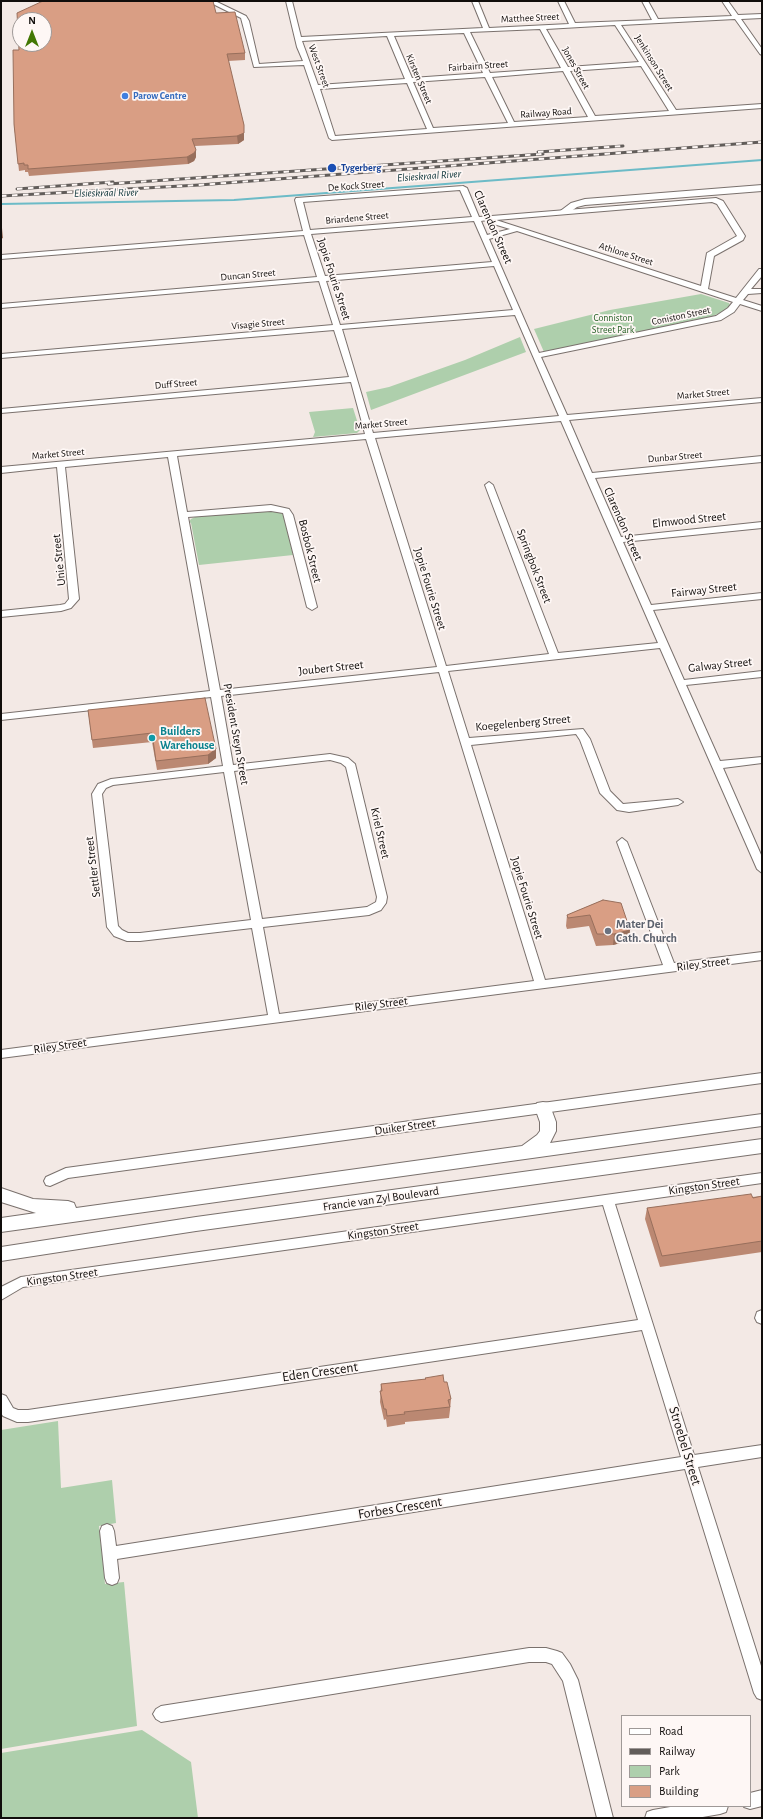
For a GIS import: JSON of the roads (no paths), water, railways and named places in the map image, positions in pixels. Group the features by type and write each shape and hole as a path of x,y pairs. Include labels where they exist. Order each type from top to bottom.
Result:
{"main road":[{"path":"564,212 574,205 585,202 762,188"},
{"path":"525,1153 539,1144 546,1135 548,1126 543,1108"},
{"path":"1,1225 762,1120"},
{"name":"Francie van Zyl Boulevard","path":"1,1254 196,1224 762,1146"},
{"path":"1,1195 33,1206 62,1208 171,1202"}],"street":[{"path":"210,1 244,17 256,64 306,61"},
{"name":"West Street","path":"289,1 306,61 332,138"},
{"path":"475,1 487,30"},
{"path":"561,1 572,26"},
{"path":"645,1 656,22"},
{"path":"725,1 762,53"},
{"name":"Matthee Street","path":"300,39 762,16"},
{"name":"Jenkinson Street","path":"617,24 674,113"},
{"name":"Jones Street","path":"542,27 593,119"},
{"path":"466,31 512,125"},
{"name":"Kirsten Street","path":"390,35 431,131"},
{"name":"Fairbairn Street","path":"316,87 642,64"},
{"name":"Railway Road","path":"332,138 762,106"},
{"name":"De Kock Street","path":"299,200 463,188"},
{"name":"Clarendon Street","path":"463,188 480,218 485,238 496,264 716,765 759,854 762,869"},
{"name":"Jopie Fourie Street","path":"299,200 307,232 354,379 370,436 442,669 541,984"},
{"name":"Briardene Street","path":"1,257 715,200 720,204 741,237 710,255 704,290"},
{"name":"Athlone Street","path":"480,218 518,228 762,308"},
{"path":"485,238 518,228"},
{"name":"Duncan Street","path":"1,306 496,264"},
{"name":"Coniston Street","path":"537,356 718,318 729,313 762,271"},
{"path":"746,292 762,291"},
{"name":"Visagie Street","path":"1,356 517,312"},
{"name":"Duff Street","path":"1,411 354,379"},
{"name":"Market Street","path":"1,470 762,400"},
{"name":"President Steyn Street","path":"172,455 274,1018"},
{"name":"Dunbar Street","path":"589,476 762,459"},
{"name":"Unie Street","path":"1,614 61,608 68,606 74,599 61,465"},
{"name":"Springbok Street","path":"489,485 555,657"},
{"name":"Bosbok Street","path":"182,515 271,508 286,511 289,515 312,606"},
{"name":"Elmwood Street","path":"617,540 762,525"},
{"name":"Fairway Street","path":"648,608 762,596"},
{"name":"Joubert Street","path":"1,717 664,645"},
{"name":"Galway Street","path":"680,683 762,674"},
{"name":"Koegelenberg Street","path":"466,742 573,730 579,731 585,739 605,793 621,808 678,802"},
{"name":"Kriel Street","path":"229,769 330,757 340,758 348,763 351,766 382,897 381,903 377,908 369,911 256,923"},
{"path":"716,765 762,760"},
{"name":"Settler Street","path":"229,769 111,782 99,788 97,794 113,927 118,933 127,937 140,937 256,923"},
{"path":"622,842 670,968"},
{"name":"Riley Street","path":"1,1054 762,956"},
{"name":"Duiker Street","path":"50,1182 66,1173 762,1078"},
{"name":"Kingston Street","path":"3,1292 21,1282 762,1178"},
{"name":"Stroebel Street","path":"607,1199 762,1693"},
{"name":"Eden Crescent","path":"1,1400 8,1412 17,1416 28,1416 647,1324"},
{"name":"Forbes Crescent","path":"109,1554 690,1461 762,1451"},
{"path":"107,1531 112,1578"},
{"path":"161,1714 529,1655 546,1655 557,1658 565,1669 570,1680 605,1818"},
{"path":"751,1801 762,1798"},
{"path":"653,1818 714,1807"}],"waterway":[{"name":"Elsieskraal River","path":"1,204 234,200 762,160"}],"railway":[{"path":"1,196 199,185 762,142"},
{"path":"538,152 623,146"},
{"path":"108,184 543,154"},
{"path":"17,189 113,182"}],"place":[{"name":"Parow Centre","path":"125,96"},
{"name":"Tygerberg","path":"332,168"},
{"name":"Builders Warehouse","path":"152,738"},
{"name":"Mater Dei Cath. Church","path":"608,931"}],"park label":[{"name":"Conniston Street Park","path":"613,324"}]}
